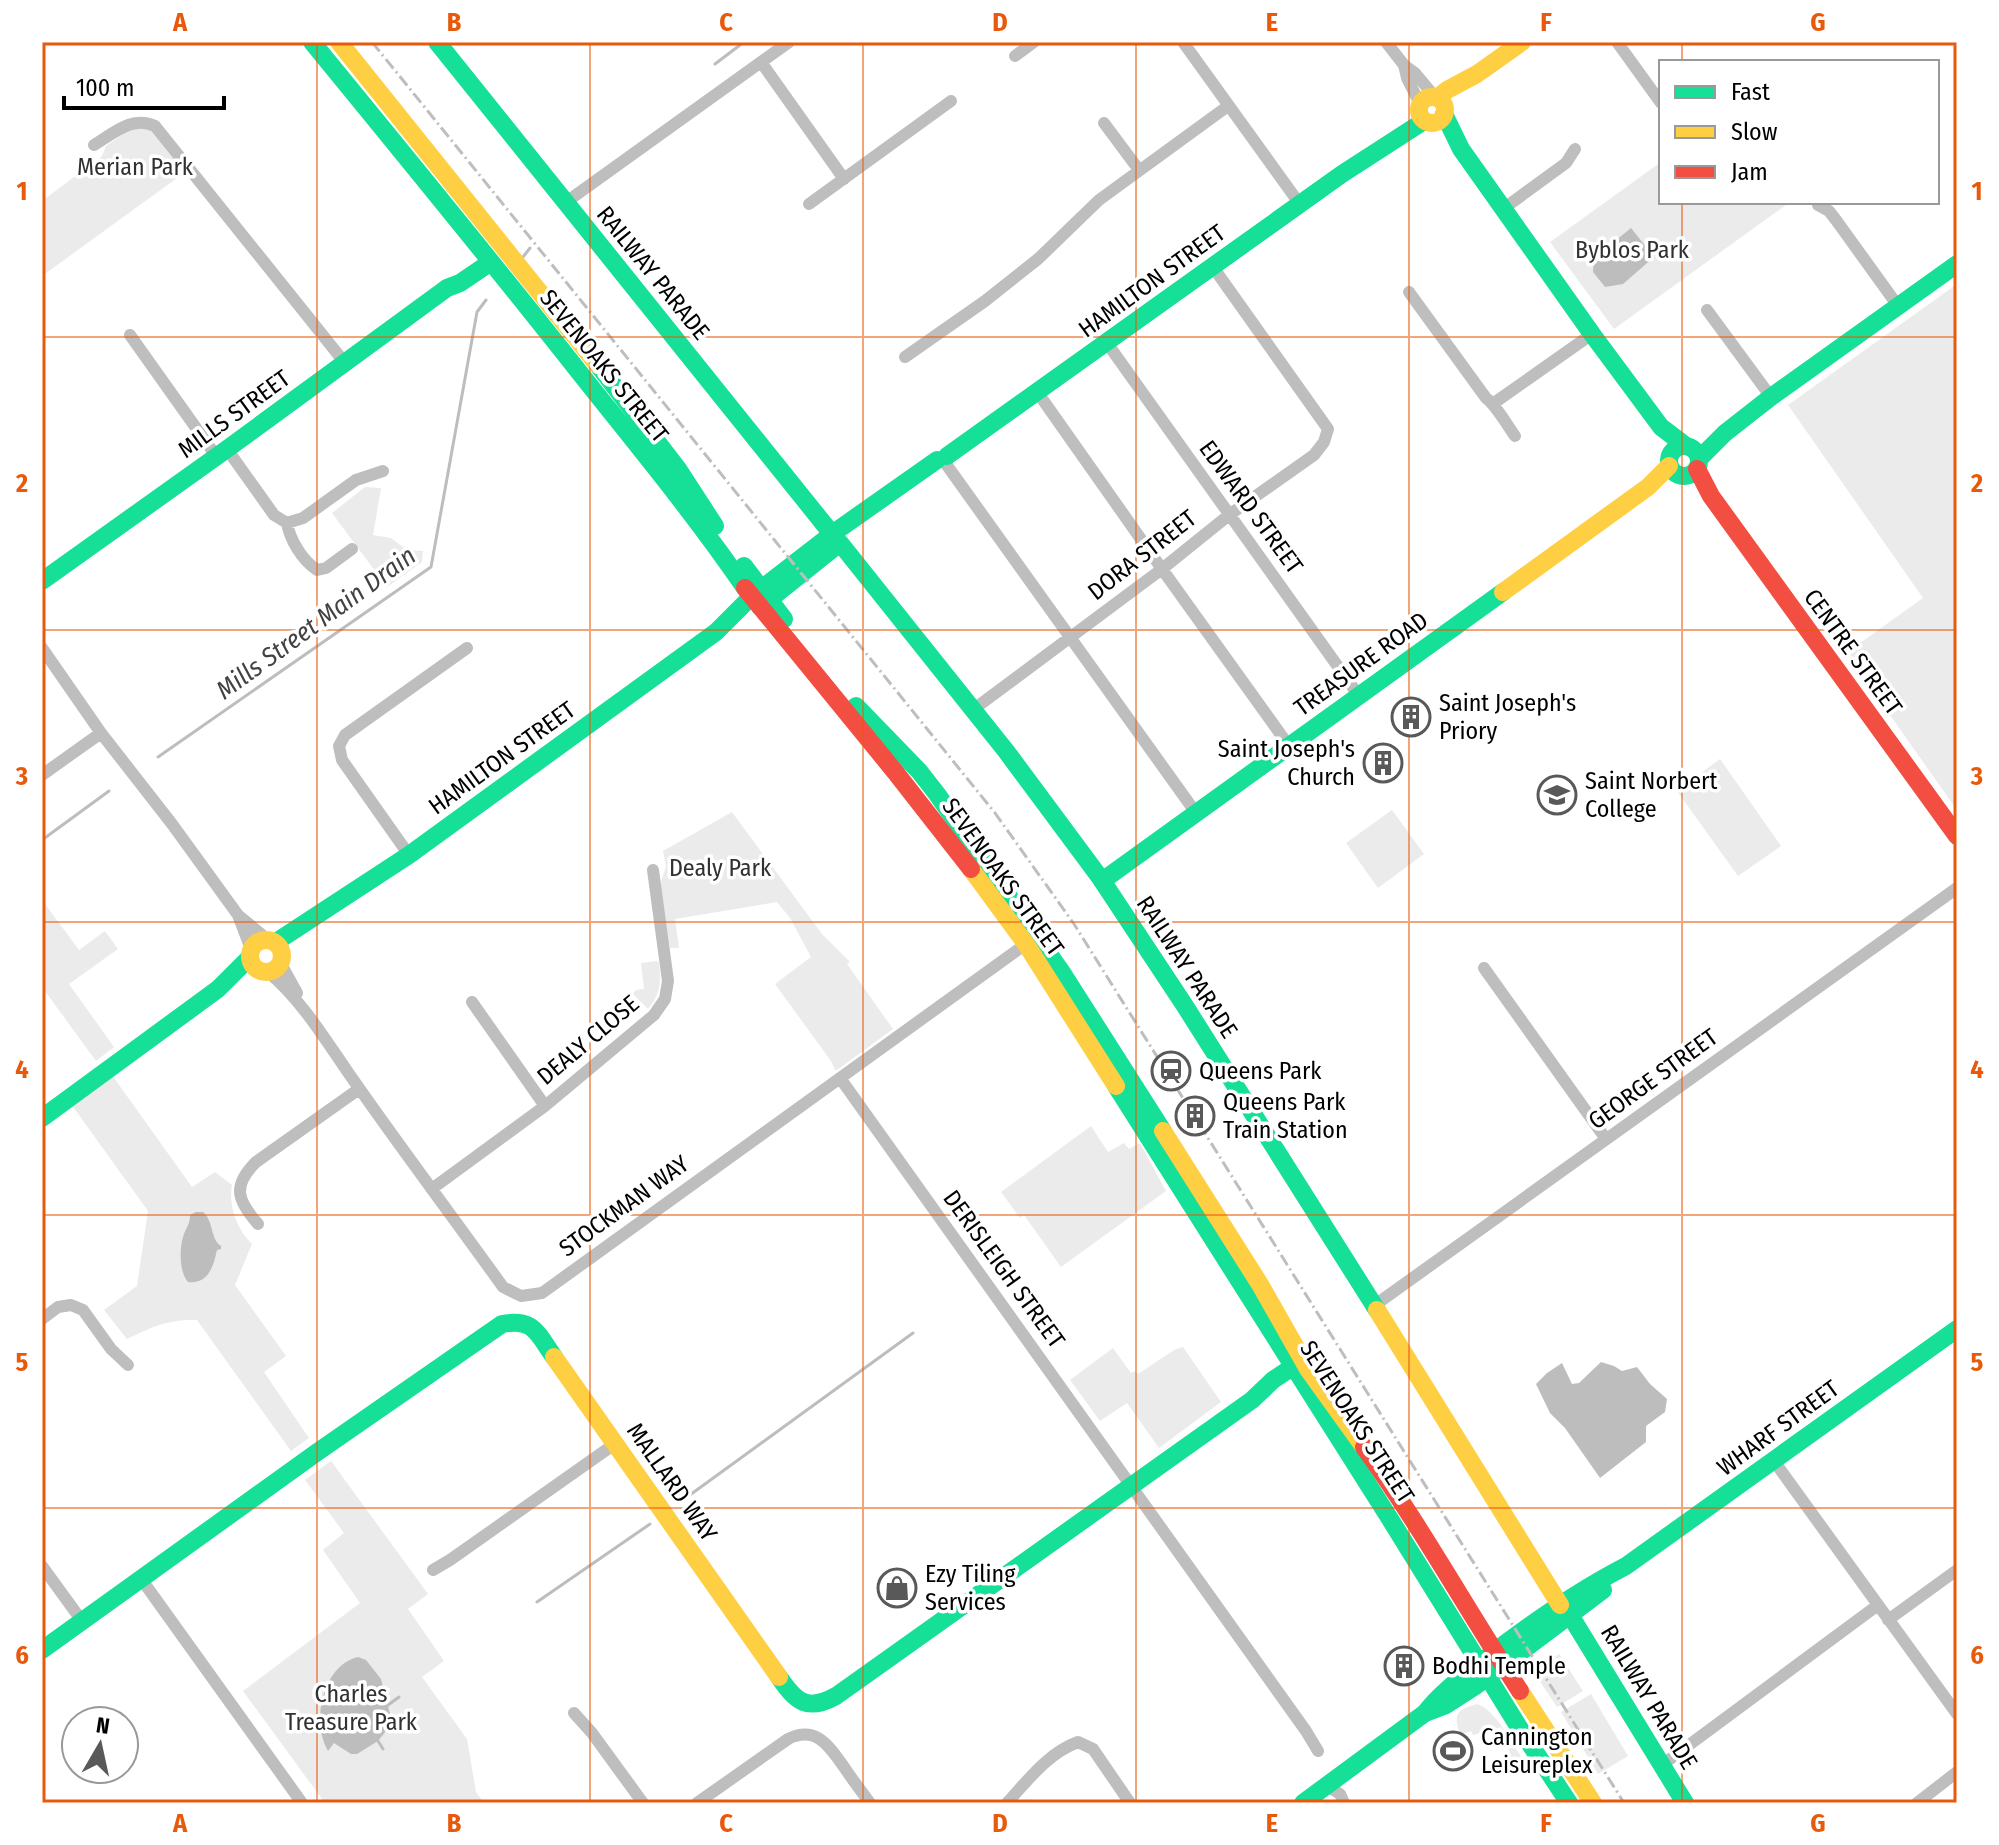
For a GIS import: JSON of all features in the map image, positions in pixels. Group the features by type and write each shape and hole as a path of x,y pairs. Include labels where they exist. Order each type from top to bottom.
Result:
{"street":[{"name":"SEVENOAKS STREET","path":"312,42 489,256 711,539 868,720 919,771 937,794 1031,940 1063,974 1262,1288 1300,1368 1390,1519 1569,1803"},
{"name":"SEVENOAKS STREET","path":"339,42 516,261 678,469 761,598"},
{"name":"RAILWAY PARADE","path":"437,42 974,709 1102,881 1375,1305 1685,1803"},
{"path":"566,202 789,42"},
{"path":"1015,56 1034,42"},
{"path":"1183,42 1299,203"},
{"name":"CENTRE STREET","path":"1386,42 1404,65 1407,78 1458,142 1592,334 1957,836"},
{"name":"HAMILTON STREET","path":"42,1118 218,989 247,978 267,956 314,918 409,855 716,632 943,461 1432,110 1447,90 1477,74 1522,42"},
{"path":"1617,42 1659,100"},
{"path":"761,62 844,179"},
{"path":"809,204 951,101"},
{"path":"905,357 1038,259 1099,200 1228,106"},
{"path":"94,145 133,122 146,121 155,126 345,363"},
{"path":"1104,123 1139,170"},
{"path":"1503,209 1566,163 1575,149"},
{"path":"1818,205 1829,211 1898,306"},
{"path":"488,226 489,256 516,261"},
{"name":"MILLS STREET","path":"43,578 447,288 460,283 489,256"},
{"name":"TREASURE ROAD","path":"1102,881 1957,264"},
{"name":"DORA STREET","path":"974,709 1162,569 1229,515 1314,455 1324,442 1328,429 1213,267"},
{"path":"1409,292 1486,398 1494,403 1498,414 1515,436"},
{"path":"1707,310 1771,397"},
{"path":"1494,403 1592,334"},
{"path":"130,335 221,453 274,515 287,523 303,518 356,480 383,471"},
{"name":"EDWARD STREET","path":"1107,343 1359,696"},
{"path":"1038,393 1289,746"},
{"path":"943,461 1196,813"},
{"path":"287,523 294,544 309,565 317,570 326,568 352,549"},
{"path":"42,648 101,733 172,824 267,956"},
{"path":"409,855 342,760 339,746 345,735 467,648"},
{"path":"42,775 101,733"},
{"name":"DEALY CLOSE","path":"433,1188 545,1106 654,1015 665,999 668,981 653,870"},
{"name":"GEORGE STREET","path":"1375,1305 1957,888"},
{"name":"STOCKMAN WAY","path":"238,915 359,1089 503,1287 521,1296 542,1293 1031,940"},
{"path":"1484,968 1606,1139"},
{"path":"472,1002 545,1106"},
{"name":"DERISLEIGH STREET","path":"840,1078 1318,1751"},
{"path":"258,1224 240,1198 240,1185 245,1173 359,1089"},
{"path":"42,1319 58,1307 71,1305 83,1310 111,1349 128,1365"},
{"name":"MALLARD WAY","path":"42,1650 502,1324 518,1321 533,1327 790,1693 800,1702 821,1705 1252,1400 1280,1389 1300,1368"},
{"name":"WHARF STREET","path":"1319,1796 1425,1713 1446,1705 1483,1671 1605,1576 1626,1566 1957,1329"},
{"name":"SEVENOAKS STREET","path":"1300,1368 1390,1483 1593,1803"},
{"path":"433,1570 616,1443"},
{"path":"1774,1461 1957,1714"},
{"path":"42,1566 82,1621"},
{"path":"1888,1620 1957,1570"},
{"path":"142,1580 302,1803"},
{"path":"1662,1765 1878,1605"},
{"path":"574,1713 643,1803"},
{"path":"697,1803 788,1739 800,1734 812,1735 828,1745 870,1803"},
{"path":"1007,1803 1034,1772 1064,1748 1078,1742 1093,1749 1130,1803"},
{"path":"1917,1803 1957,1772"},
{"path":"1319,1796 1340,1794 1344,1803"}],"green space":[{"name":"Merian Park","path":"134,126 151,130 184,173 42,276 42,201 102,156 106,146"},
{"name":"Byblos Park","path":"1659,163 1659,204 1787,204 1614,329 1550,242"},
{"path":"1957,284 1957,810 1846,653 1923,598 1788,405"},
{"path":"365,487 381,488 373,535 391,538 407,550 423,551 422,562 387,587 332,513"},
{"path":"1720,759 1781,846 1738,876 1677,791"},
{"path":"1392,810 1424,854 1378,888 1346,843"},
{"name":"Dealy Park","path":"732,812 822,934 850,962 847,964 893,1029 837,1070 775,984 811,957 790,918 777,902 675,919 679,948 670,948 660,885 666,866 663,851"},
{"path":"42,900 79,950 105,931 118,949 69,984 114,1047 96,1061 42,987"},
{"path":"657,961 659,987 648,1009 633,994 636,990 644,989 641,963"},
{"path":"112,1075 192,1187 215,1172 232,1185 231,1201 235,1217 252,1244 235,1285 286,1356 264,1372 309,1438 291,1451 197,1320 160,1325 127,1339 104,1310 137,1286 148,1211 71,1104"},
{"path":"1091,1126 1108,1152 1124,1143 1129,1149 1140,1143 1166,1191 1061,1267 1024,1215 1020,1218 1001,1192"},
{"path":"1183,1347 1221,1402 1159,1448 1127,1403 1100,1421 1070,1380 1113,1348 1131,1373 1135,1371 1138,1374"},
{"name":"Charles Treasure Park","path":"331,1461 428,1594 408,1609 444,1661 422,1677 467,1739 476,1792 484,1803 325,1803 243,1691 360,1603 323,1550 344,1533 305,1480"},
{"path":"1559,1654 1583,1691 1557,1707 1533,1671"},
{"path":"1591,1694 1628,1756 1598,1774 1561,1712"},
{"path":"1477,1704 1491,1713 1504,1729 1525,1763 1524,1768 1515,1768 1501,1727 1473,1735 1471,1731 1460,1735 1458,1714 1464,1708"}],"shaded area":[{"path":"1631,228 1654,257 1623,284 1605,287 1593,272 1594,258"},
{"path":"203,1212 209,1220 221,1249 217,1250 205,1278 188,1282 181,1266 181,1246 190,1215"},
{"path":"1601,1362 1622,1371 1637,1367 1667,1399 1665,1412 1646,1426 1646,1442 1600,1478 1565,1428 1550,1413 1536,1384 1562,1363 1572,1384 1579,1383"},
{"path":"358,1657 366,1660 381,1679 390,1714 389,1722 378,1741 357,1754 351,1754 334,1743 328,1751 320,1726 323,1696 336,1671"}],"waterway":[{"name":"Mills Street Main Drain","path":"715,64 744,42"},
{"path":"523,257 530,248"},
{"name":"Mills Street Main Drain","path":"158,757 431,567 477,312 486,300"},
{"name":"Mills Street Main Drain","path":"42,840 109,791"},
{"path":"683,1500 913,1333"},
{"path":"537,1602 650,1524"},
{"path":"388,1705 399,1697"},
{"path":"378,1741 383,1749"}],"railway":[{"path":"372,42 995,813 1074,924 1624,1803"}],"traffic: fast":[{"path":"312,42 645,455 745,588"},
{"path":"437,42 832,534"},
{"path":"1444,114 1461,149 1592,334 1661,427 1686,446"},
{"path":"947,456 1342,174 1424,121"},
{"path":"42,581 447,288 491,262"},
{"path":"1699,459 1725,433 1771,397 1957,264"},
{"path":"598,365 678,469 715,526"},
{"path":"1684,446 1695,450 1699,461 1695,472 1684,476 1673,472 1669,461 1673,450 1684,446"},
{"path":"276,942 409,855 716,632 751,597 832,534 937,460"},
{"path":"840,543 1006,751 1101,879 1377,1310"},
{"path":"760,607 840,543"},
{"path":"744,566 784,619"},
{"path":"1102,881 1503,592"},
{"path":"856,706 937,794 1063,974 1163,1131"},
{"path":"42,1118 218,989 250,957"},
{"path":"1116,1086 1569,1803"},
{"path":"42,1650 502,1324 528,1325 539,1334 554,1357"},
{"path":"1425,1713 1454,1684 1519,1633 1626,1566 1957,1329"},
{"path":"779,1677 791,1693 803,1702 817,1703 836,1696 1252,1400 1273,1380 1300,1362"},
{"path":"1303,1803 1425,1713 1446,1705 1474,1687 1603,1590"},
{"path":"1570,1615 1685,1803"}],"traffic: slow":[{"path":"339,42 598,365"},
{"path":"1438,97 1522,42"},
{"path":"1432,97 1441,101 1445,110 1441,119 1432,123 1423,119 1419,110 1423,101 1432,97"},
{"path":"1503,592 1648,487 1669,466"},
{"path":"971,869 1026,944 1116,1086"},
{"path":"266,940 278,944 282,956 278,968 266,972 254,968 250,956 254,944 266,940"},
{"path":"1163,1131 1261,1286 1308,1369 1364,1447"},
{"path":"1377,1310 1560,1605"},
{"path":"554,1357 779,1677"},
{"path":"1520,1691 1593,1803"}],"traffic: jam":[{"path":"1697,469 1711,496 1957,836"},
{"path":"745,588 971,869"},
{"path":"1364,1447 1520,1691"}],"place":[{"name":"Saint Joseph's Priory","path":"1411,717"},
{"name":"Saint Joseph's Church","path":"1383,763"},
{"name":"Saint Norbert College","path":"1557,795"},
{"name":"Queens Park","path":"1171,1071"},
{"name":"Queens Park Train Station","path":"1195,1116"},
{"name":"Ezy Tiling Services","path":"897,1588"},
{"name":"Bodhi Temple","path":"1404,1666"},
{"name":"Cannington Leisureplex","path":"1453,1751"}]}
